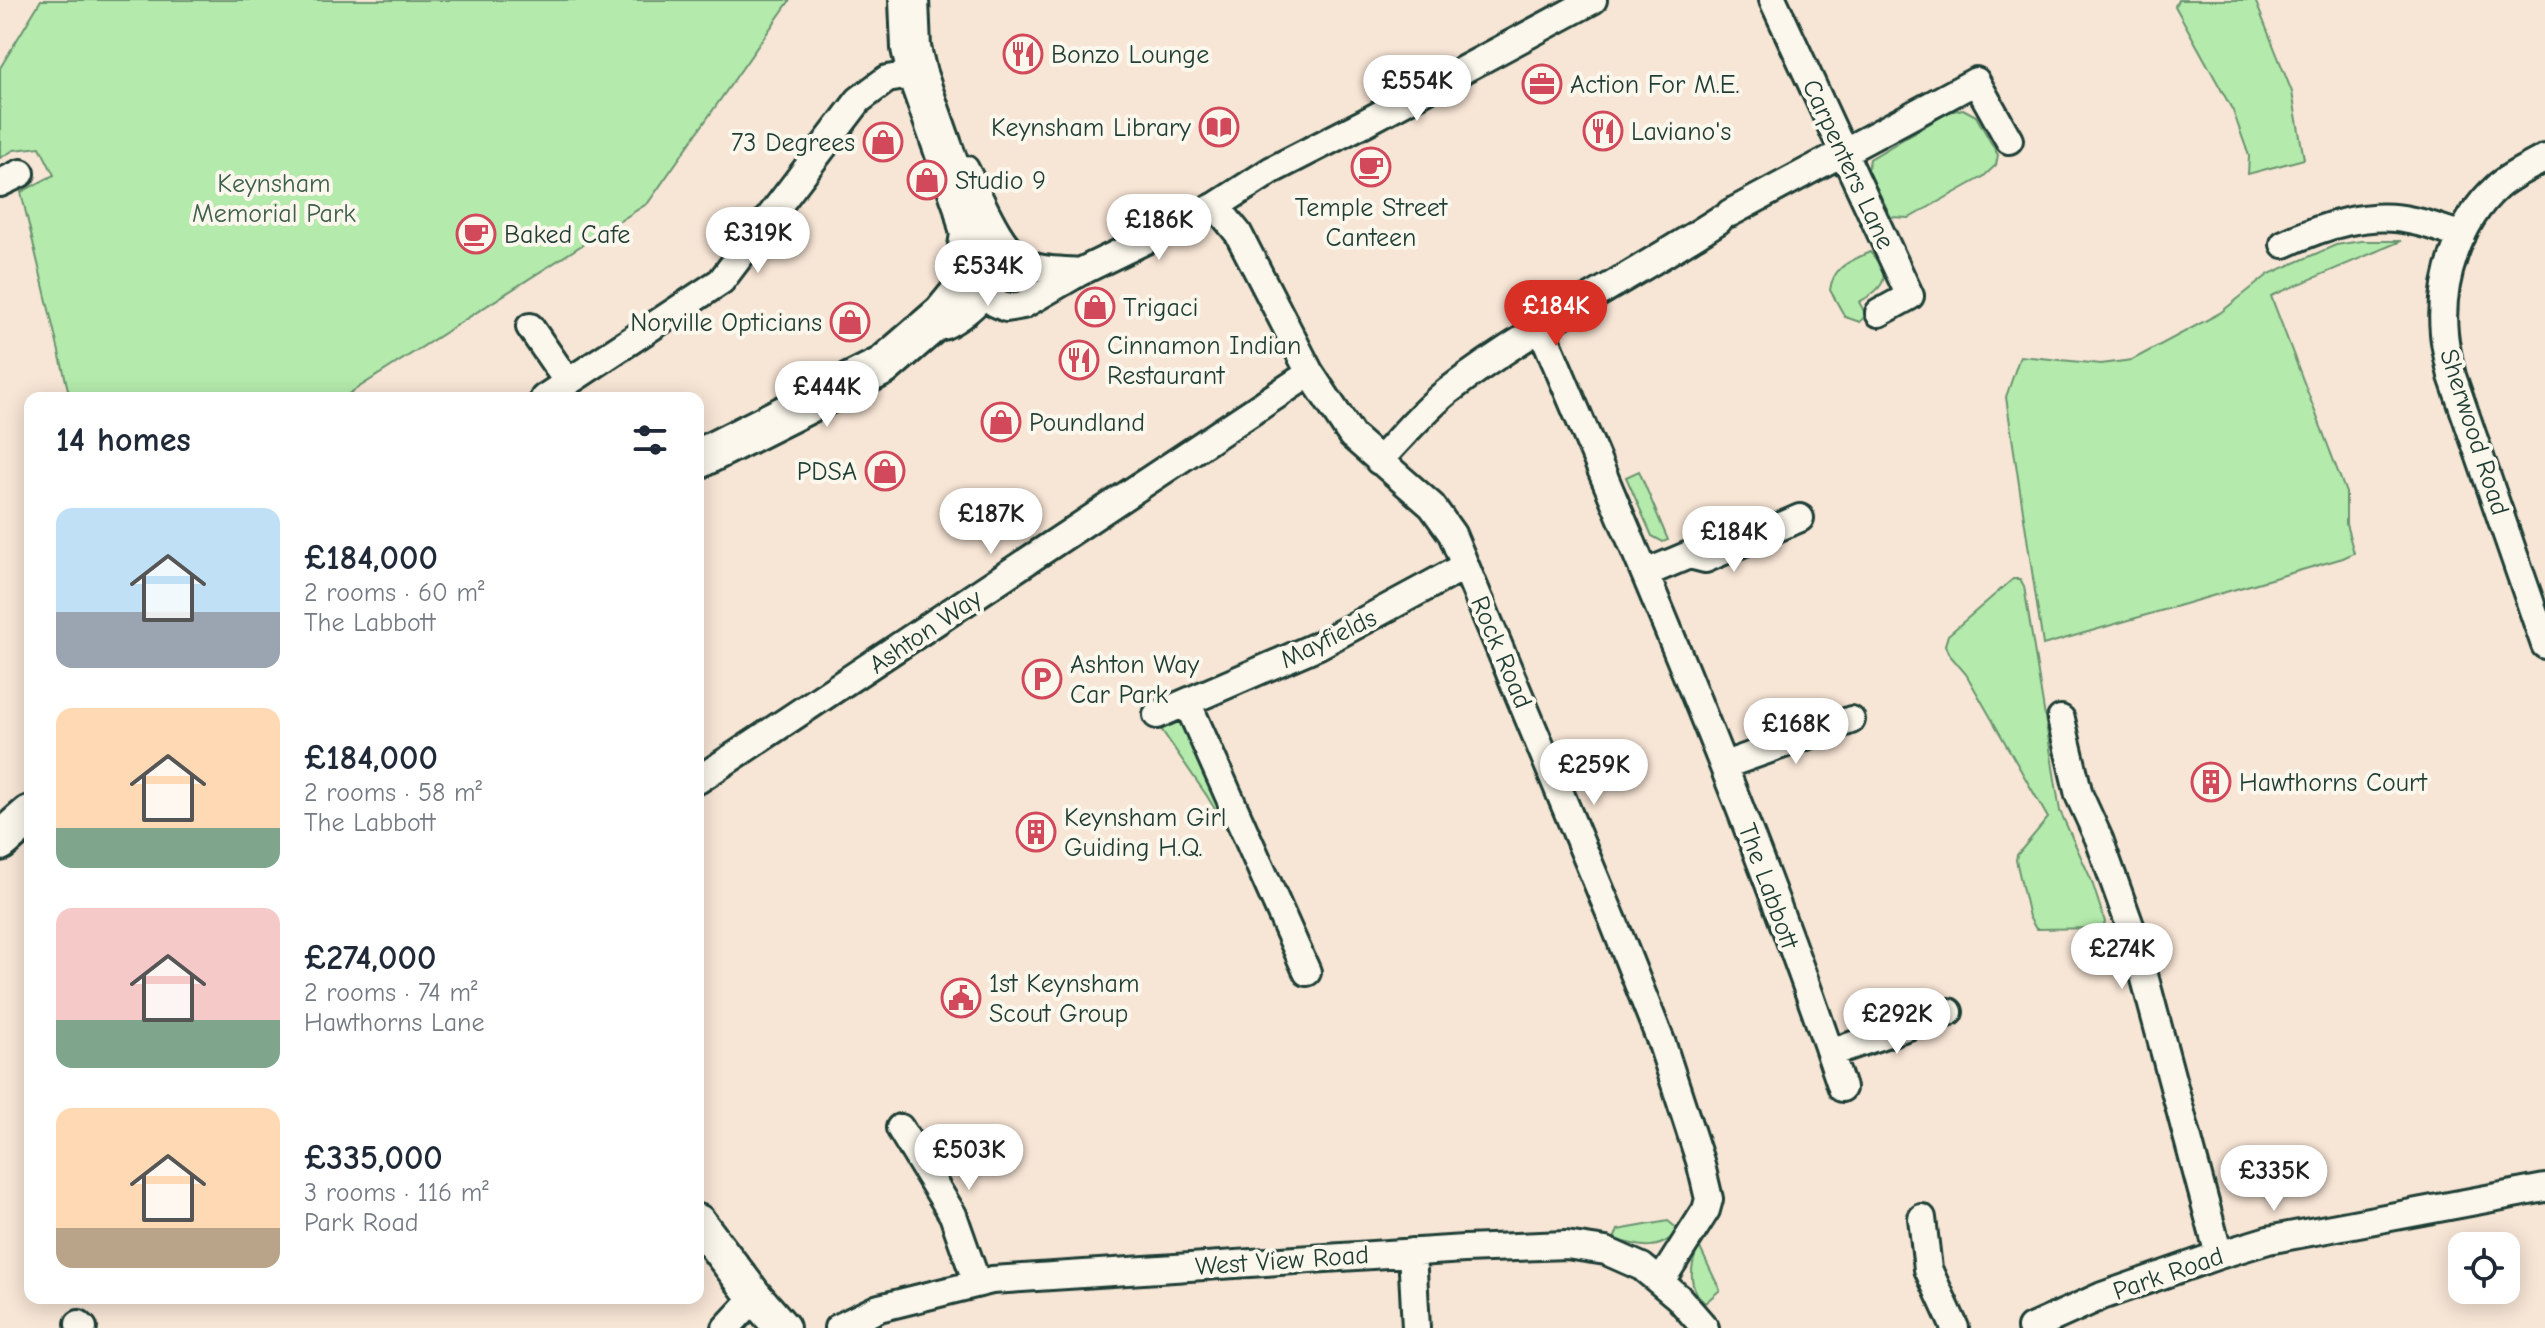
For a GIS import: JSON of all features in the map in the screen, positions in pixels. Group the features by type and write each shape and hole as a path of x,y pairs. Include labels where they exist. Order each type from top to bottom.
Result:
{"main road":[{"path":"704,456 883,366 918,338 961,292 970,234 911,48 909,0"},
{"path":"0,841 24,820"}],"street":[{"path":"970,234 988,292 995,303 1006,308 1023,305 1080,272 1216,206 1272,170 1593,0"},
{"name":"Carpenters Lane","path":"1773,0 1910,296 1879,313"},
{"path":"552,392 721,281 859,100 887,79 921,84 1000,237 1025,263 1044,269 1080,272"},
{"path":"1379,461 1447,392 1541,328 1725,216 1976,81 2009,140"},
{"name":"Sherwood Road","path":"2545,158 2499,184 2474,211 2448,278 2444,333 2452,376 2545,645"},
{"name":"Rock Road","path":"1216,206 1238,233 1310,373 1352,436 1432,506 1452,534 1614,923 1676,1080 1709,1199 1706,1210 1661,1281"},
{"path":"2284,244 2321,227 2385,218 2411,220 2462,236"},
{"path":"918,338 953,322 976,306 1012,270 1025,263"},
{"path":"530,327 567,381"},
{"name":"The Labbott","path":"1541,328 1725,765 1842,1088"},
{"name":"Ashton Way","path":"704,776 1310,373"},
{"path":"1646,573 1689,555 1705,559 1800,518"},
{"name":"Mayfields","path":"1157,715 1319,645 1465,566"},
{"path":"1187,702 1307,972"},
{"path":"2061,719 2079,795 2099,839 2133,934 2219,1255"},
{"path":"1725,765 1851,720"},
{"path":"1830,1053 1949,1012"},
{"path":"900,1128 953,1215 977,1283"},
{"name":"Park Road","path":"2031,1328 2078,1306 2268,1240 2545,1188"},
{"path":"1922,1218 1928,1269 1955,1328"},
{"path":"704,1230 782,1328"},
{"name":"West View Road","path":"838,1328 879,1308 977,1283 1412,1252 1566,1245 1606,1251 1642,1267 1661,1281 1705,1328"},
{"path":"1412,1252 1416,1328"},
{"path":"726,1328 755,1297"}],"green space":[{"name":"Keynsham Memorial Park","path":"41,0 790,0 648,203 351,392 69,392 21,192 54,175 40,147 14,150 0,158 0,68"},
{"path":"2178,0 2255,0 2292,92 2304,159 2248,174 2249,156 2233,111 2175,6"},
{"path":"1963,109 1976,116 1998,155 1996,165 1983,177 1909,218 1891,217 1868,170 1870,159 1949,112"},
{"path":"2361,241 2401,241 2271,296 2346,493 2346,524 2354,553 2043,645 2006,397 2020,356 2101,364 2132,360 2220,313 2269,274 2336,245"},
{"path":"1870,252 1882,268 1883,281 1875,292 1859,302 1866,315 1860,322 1845,317 1830,290 1839,270"},
{"path":"1639,471 1668,540 1663,542 1652,536 1626,477"},
{"path":"2013,579 2020,579 2024,586 2060,811 2091,879 2105,922 2103,928 2036,929 2029,917 2016,860 2048,818 1966,674 1945,645 1948,635"},
{"path":"1173,721 1188,725 1236,844 1159,726"},
{"path":"1668,1221 1679,1230 1657,1245 1641,1246 1614,1239 1618,1230"},
{"path":"1699,1246 1720,1290 1705,1303 1695,1291 1692,1276"}],"place":[{"name":"Bonzo Lounge","path":"1023,54"},
{"name":"Action For M.E.","path":"1542,84"},
{"name":"Keynsham Library","path":"1219,127"},
{"name":"Laviano's","path":"1603,131"},
{"name":"73 Degrees","path":"883,142"},
{"name":"Temple Street Canteen","path":"1371,167"},
{"name":"Studio 9","path":"927,180"},
{"name":"Baked Cafe","path":"476,234"},
{"name":"Trigaci","path":"1095,307"},
{"name":"Norville Opticians","path":"850,322"},
{"name":"Cinnamon Indian Restaurant","path":"1079,360"},
{"name":"Poundland","path":"1001,422"},
{"name":"PDSA","path":"885,471"},
{"name":"Ashton Way Car Park","path":"1042,679"},
{"name":"Hawthorns Court","path":"2211,782"},
{"name":"Keynsham Girl Guiding H.Q.","path":"1036,832"},
{"name":"1st Keynsham Scout Group","path":"961,998"}]}
